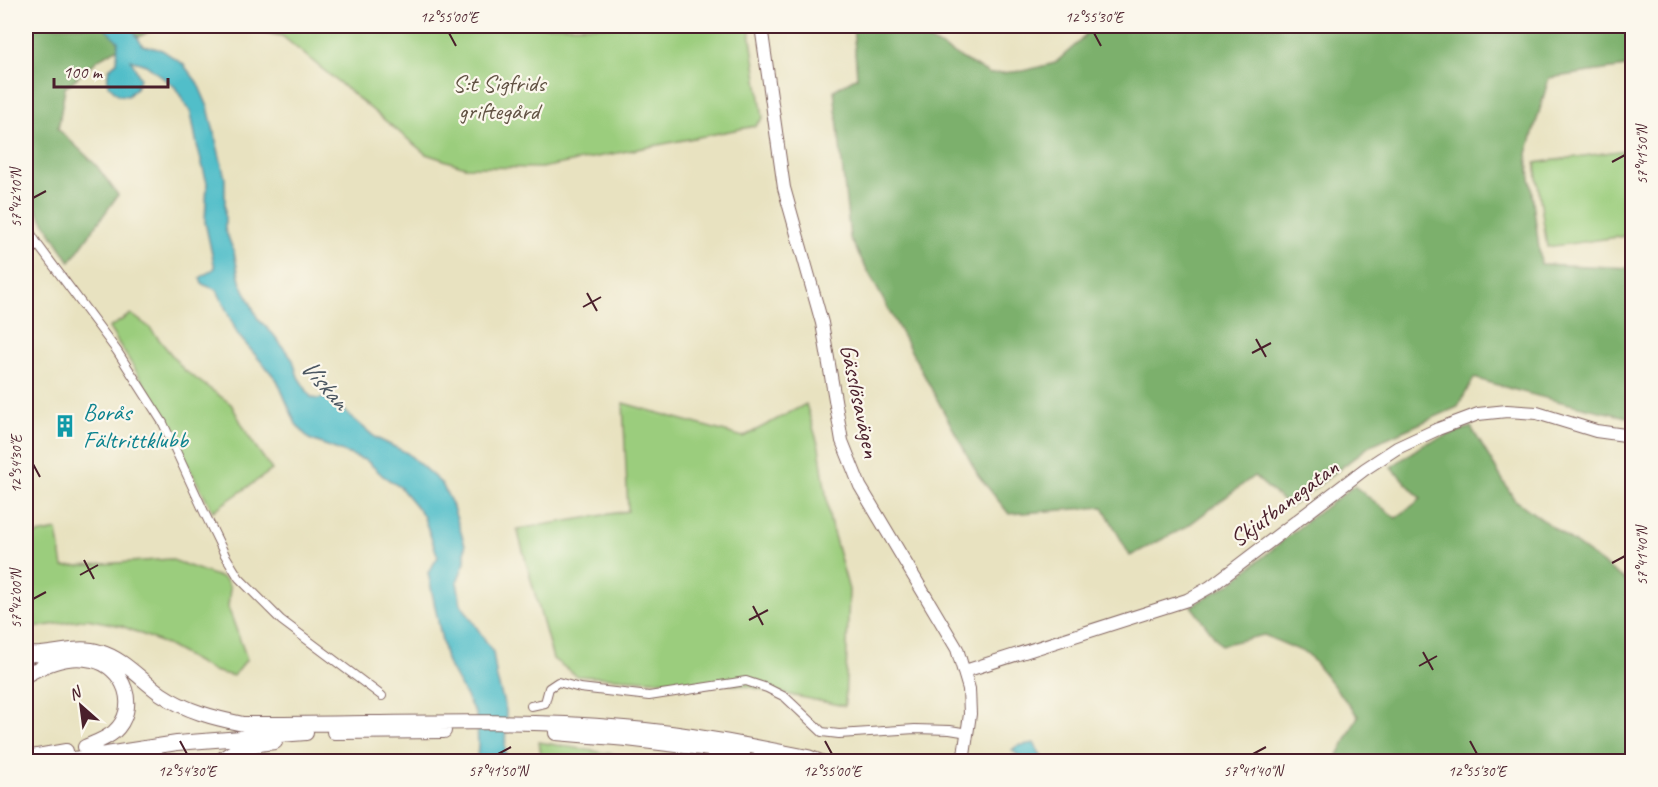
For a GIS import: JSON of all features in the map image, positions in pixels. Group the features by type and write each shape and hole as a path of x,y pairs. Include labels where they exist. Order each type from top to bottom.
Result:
{"main road":[{"path":"26,654 70,650 99,652 115,658 172,701 201,714 243,724 317,728 625,728 723,740 808,756 821,762"},
{"path":"26,674 48,663 78,658 102,663 111,668 124,684 128,704 120,724 105,738 64,758"},
{"path":"85,747 317,728"},
{"path":"64,758 177,742 317,728"},
{"path":"219,762 231,752 302,738 317,728"},
{"path":"544,728 728,750 786,762"},
{"path":"26,758 127,757 150,762"}],"street":[{"name":"Gässlösavägen","path":"761,26 784,188 822,322 839,427 847,456 860,486 955,643 969,689 968,733 963,762"},
{"path":"26,226 117,351 163,423 225,555 239,578 281,620 382,696"},
{"path":"26,253 38,244"},
{"name":"Skjutbanegatan","path":"965,671 1186,600 1210,587 1373,463 1397,448 1478,414 1507,411 1538,413 1596,431 1632,436"},
{"path":"26,661 26,674"},
{"path":"531,706 545,703 549,688 558,682 580,688 650,696 746,681 785,697 822,732 839,734 915,729 968,733"}],"green space":[{"path":"26,26 159,26 100,58 65,88 58,129 96,165 118,195 70,262 26,194"},
{"name":"S:t Sigfrids griftegård","path":"235,26 749,26 763,118 755,126 541,168 465,167 426,154 282,36"},
{"path":"853,26 909,26 918,34 990,74 1023,71 1055,63 1080,41 1092,26 1632,26 1632,66 1549,78 1527,154 1541,264 1632,268 1632,418 1553,400 1474,378 1458,407 1371,445 1290,507 1254,476 1186,527 1130,556 1103,507 1009,514 978,475 850,238 834,90 857,77"},
{"path":"1632,149 1632,235 1547,247 1535,163"},
{"path":"131,314 149,327 184,370 231,404 249,437 272,470 213,511 155,401 109,328"},
{"path":"623,403 743,437 806,404 819,447 830,521 849,590 845,706 740,685 577,676 553,659 517,529 628,511"},
{"path":"1471,427 1514,499 1632,585 1632,761 1335,761 1358,716 1308,654 1264,635 1221,645 1191,606 1230,584 1354,486 1396,518 1421,499 1391,467 1424,444"},
{"path":"57,530 63,567 170,559 225,579 230,588 228,607 247,659 233,676 213,671 165,644 122,626 87,619 26,629 26,536"},
{"path":"539,742 654,761 542,761"}],"water":[{"path":"106,26 131,26 142,45 162,50 183,64 197,82 208,107 225,178 225,229 234,252 240,281 258,319 293,360 298,377 311,397 317,399 328,397 376,438 407,453 442,484 452,504 465,545 465,562 457,582 461,604 493,652 497,679 506,710 505,761 477,761 476,715 446,660 428,573 438,557 423,515 400,487 383,476 367,461 309,439 296,424 277,380 238,335 217,290 202,284 200,278 215,268 205,222 207,183 191,113 175,87 146,65 131,60 140,78 136,88 128,96 119,95 108,85 108,72 117,62 118,41 106,30"},
{"path":"1034,743 1044,761 1025,761 1012,750 1017,746"}],"place":[{"name":"Borås Fältrittklubb","path":"65,426"}],"water label":[{"name":"Viskan","path":"325,384"}]}
